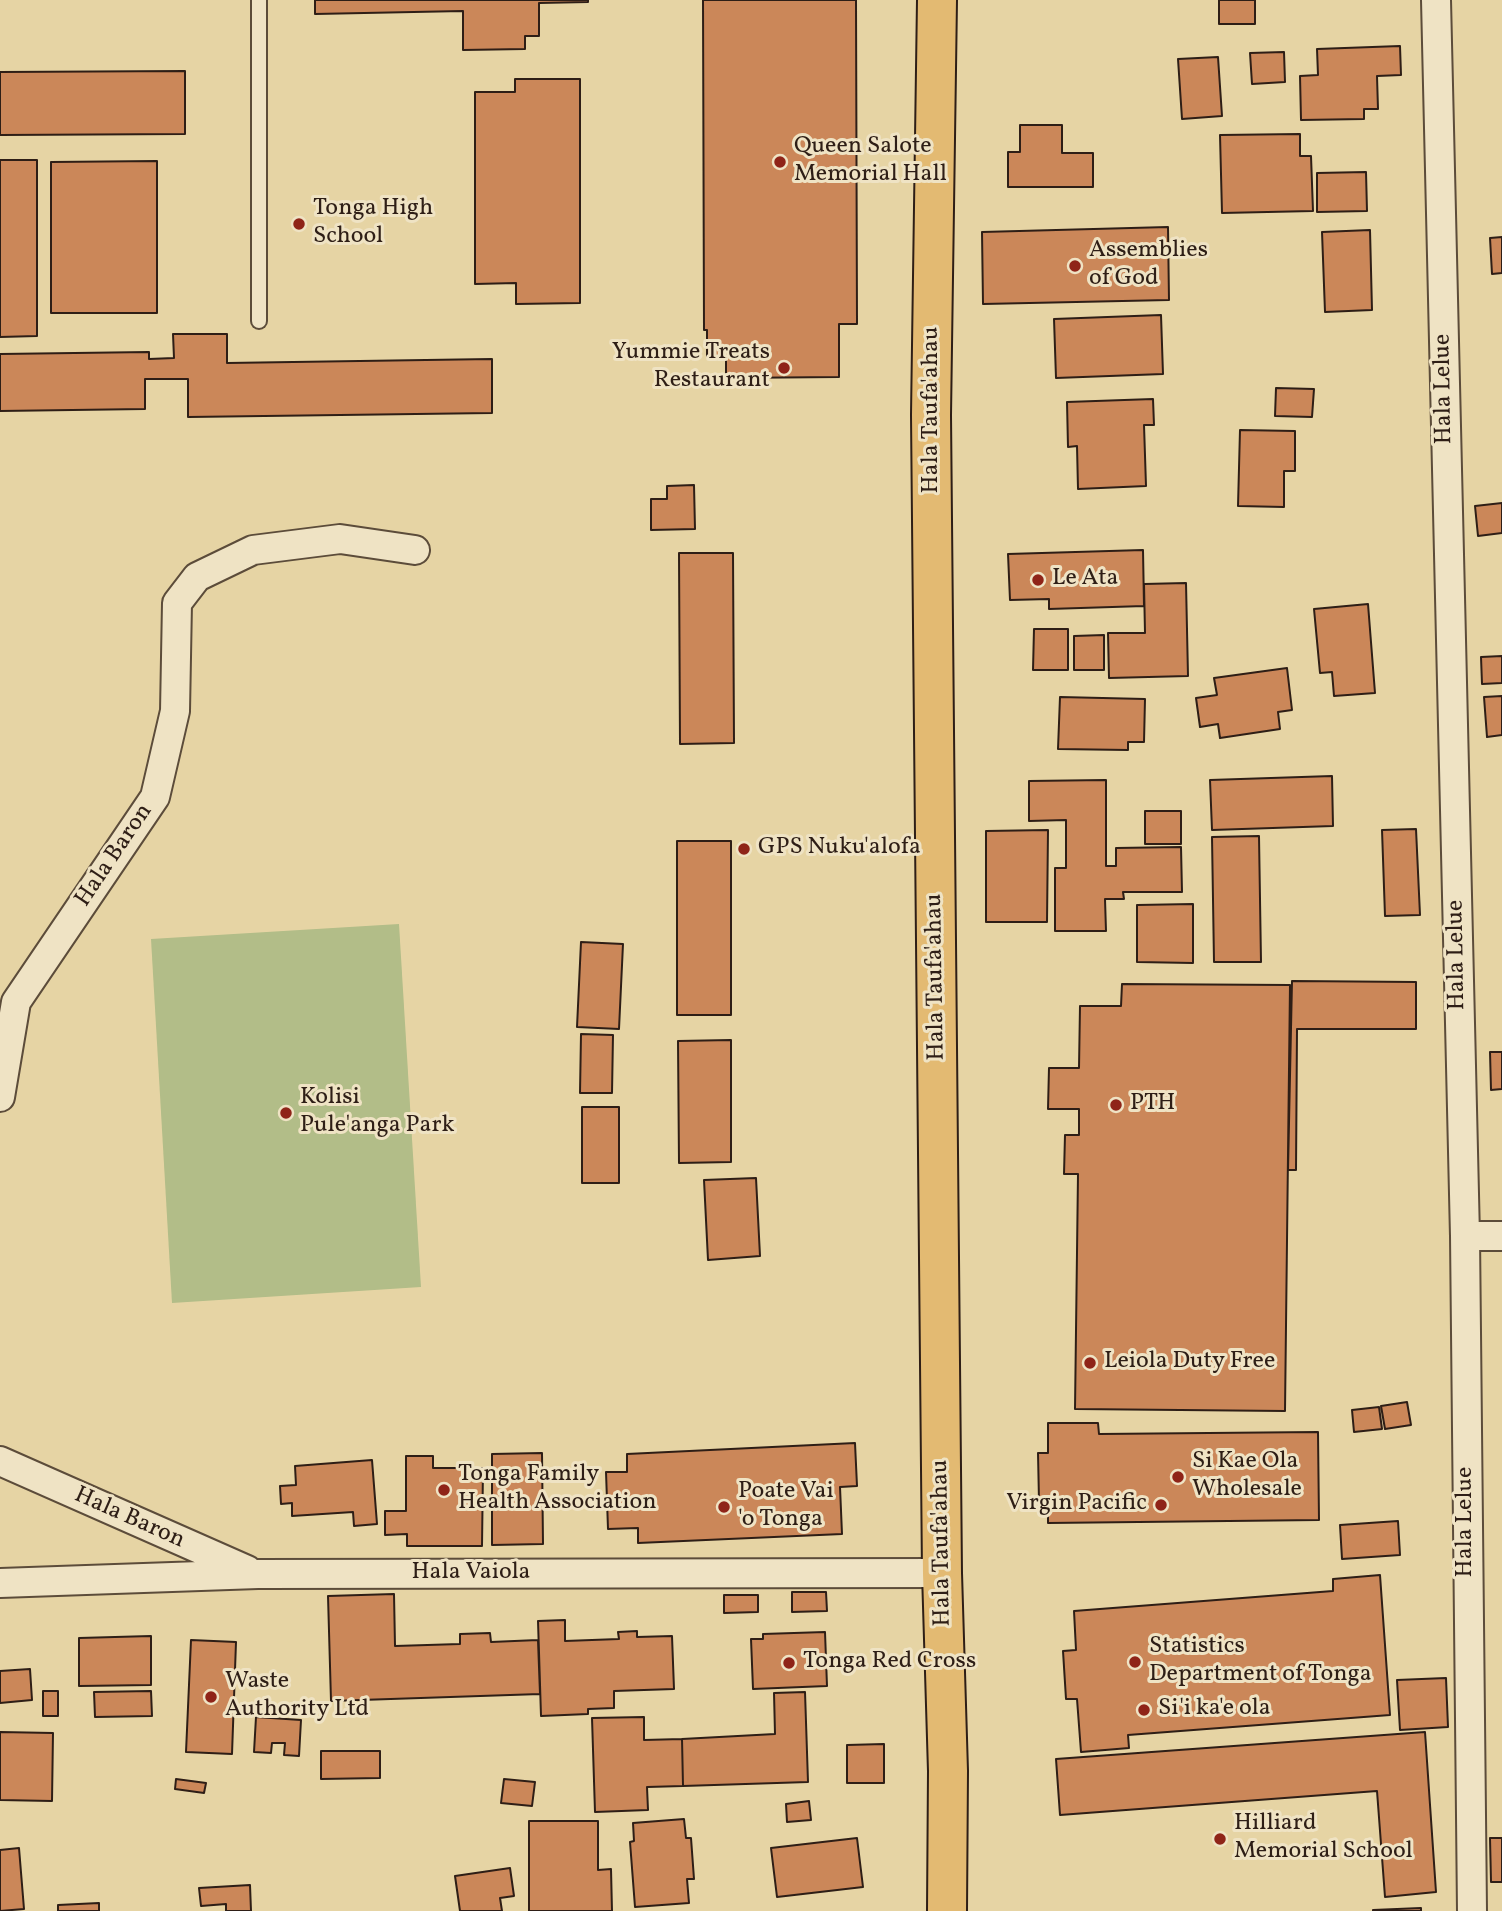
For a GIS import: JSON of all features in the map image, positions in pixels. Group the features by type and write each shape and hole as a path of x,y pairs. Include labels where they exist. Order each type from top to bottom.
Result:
{"main road":[{"name":"Hala Taufa'ahau","path":"937,0 932,429 942,1573 948,1772 947,1911"}],"street":[{"name":"Hala Lelue","path":"1436,0 1465,1236 1472,1911"},
{"name":"Hala Baron","path":"0,1097 16,1002 155,797 175,711 177,603 197,578 253,550 340,539 415,550"},
{"path":"1465,1236 1502,1236"},
{"name":"Hala Baron","path":"0,1461 258,1574"},
{"name":"Hala Vaiola","path":"0,1583 258,1574 942,1573"}],"lane":[{"path":"259,0 259,321"}],"green space":[{"name":"Kolisi Pule'anga Park","path":"399,924 421,1287 172,1303 151,939"}],"building":[{"path":"315,0 588,2 539,3 539,36 525,36 525,49 463,50 463,11 315,14"},
{"name":"Queen Salote Memorial Hall","path":"703,0 856,0 857,324 839,324 839,377 726,378 726,356 707,356 707,330 704,330"},
{"path":"1219,0 1255,0 1255,24 1219,24"},
{"path":"1400,46 1401,75 1377,76 1378,109 1364,109 1364,119 1301,120 1300,76 1318,75 1317,49"},
{"path":"1284,52 1285,82 1252,84 1250,53"},
{"path":"1218,57 1222,116 1182,119 1178,59"},
{"path":"185,71 185,134 0,135 0,72"},
{"path":"515,79 580,79 580,303 516,304 516,283 475,284 475,92 515,92"},
{"path":"1020,125 1062,125 1062,153 1093,153 1093,187 1008,187 1008,152 1020,152"},
{"path":"1300,134 1300,156 1311,156 1313,211 1222,213 1220,135"},
{"path":"0,160 37,160 37,336 0,337"},
{"path":"157,161 157,313 51,313 51,162"},
{"path":"1366,172 1367,211 1317,212 1317,173"},
{"name":"Assemblies of God","path":"1168,227 1169,300 983,304 982,232"},
{"path":"1370,230 1372,310 1325,312 1322,232"},
{"path":"1502,237 1502,273 1492,274 1490,238"},
{"path":"1161,315 1163,374 1056,378 1054,319"},
{"path":"173,334 227,334 227,363 492,359 492,413 188,417 188,379 145,379 145,409 0,411 0,354 149,352 149,359 174,358"},
{"path":"1276,388 1314,389 1312,417 1275,416"},
{"path":"1153,399 1154,425 1144,425 1146,486 1078,489 1077,446 1068,447 1067,402"},
{"path":"1240,430 1295,431 1295,471 1284,471 1284,507 1238,506"},
{"path":"694,485 695,529 651,530 651,499 667,499 667,486"},
{"path":"1502,503 1502,533 1478,536 1475,506"},
{"path":"1143,550 1144,606 1049,609 1049,599 1010,600 1008,554"},
{"path":"679,553 733,553 734,743 680,744"},
{"path":"1186,583 1188,676 1109,678 1108,633 1145,633 1144,584"},
{"path":"1368,604 1375,693 1334,696 1332,672 1320,673 1314,609"},
{"path":"1034,629 1068,629 1068,670 1033,670"},
{"path":"1104,635 1104,670 1074,670 1074,636"},
{"path":"1502,656 1502,683 1482,684 1481,657"},
{"path":"1287,668 1292,710 1278,712 1280,729 1220,738 1218,724 1200,727 1196,698 1217,695 1214,678"},
{"path":"1502,696 1502,735 1487,737 1484,697"},
{"path":"1060,697 1145,699 1144,742 1128,742 1128,750 1058,749"},
{"path":"1332,776 1333,826 1212,830 1210,780"},
{"path":"1106,780 1106,866 1116,866 1116,848 1181,847 1182,892 1123,892 1124,899 1105,899 1106,931 1055,931 1055,868 1066,868 1066,820 1029,821 1029,781"},
{"path":"1145,811 1181,811 1181,844 1145,844"},
{"path":"1416,829 1420,915 1385,916 1382,830"},
{"path":"1048,830 1047,922 986,922 986,831"},
{"path":"1259,836 1261,962 1214,962 1212,837"},
{"path":"677,841 731,841 731,1015 677,1015"},
{"path":"1193,904 1193,963 1137,962 1137,905"},
{"path":"581,942 623,944 619,1029 577,1027"},
{"path":"1292,981 1416,982 1416,1029 1297,1029 1296,1170 1288,1170"},
{"path":"1122,984 1290,985 1285,1411 1075,1409 1078,1174 1064,1174 1065,1135 1079,1135 1079,1109 1048,1109 1049,1068 1079,1068 1080,1006 1121,1006"},
{"path":"581,1034 613,1035 612,1093 580,1093"},
{"path":"731,1040 731,1162 679,1163 678,1041"},
{"path":"1490,1052 1502,1052 1502,1089 1491,1090"},
{"path":"582,1107 619,1107 619,1183 582,1183"},
{"path":"756,1178 760,1256 708,1260 704,1180"},
{"path":"1407,1402 1411,1425 1385,1429 1381,1406"},
{"path":"1379,1407 1382,1429 1354,1432 1352,1410"},
{"name":"Si Kae Ola Wholesale","path":"1048,1423 1098,1423 1099,1434 1318,1432 1319,1520 1048,1523 1048,1501 1039,1501 1038,1453 1048,1453"},
{"name":"Poate Vai 'o Tonga","path":"855,1443 857,1486 840,1487 842,1534 638,1543 638,1528 608,1529 606,1472 627,1472 627,1454"},
{"path":"542,1453 543,1544 492,1545 492,1454"},
{"name":"Tonga Family Health Association","path":"406,1456 433,1456 433,1468 483,1468 482,1546 407,1546 407,1534 385,1535 385,1511 406,1511"},
{"path":"372,1460 377,1524 354,1526 353,1512 292,1516 292,1503 281,1504 280,1486 296,1485 295,1466"},
{"path":"1398,1521 1400,1555 1342,1559 1340,1525"},
{"path":"1380,1575 1390,1715 1128,1735 1129,1748 1081,1752 1077,1699 1066,1699 1063,1651 1076,1650 1074,1611 1333,1591 1333,1579"},
{"path":"792,1592 826,1592 827,1611 792,1612"},
{"path":"394,1594 395,1646 460,1644 460,1634 490,1633 491,1642 538,1640 540,1694 331,1701 328,1596"},
{"path":"724,1595 758,1595 758,1612 724,1613"},
{"path":"565,1620 565,1641 619,1639 618,1632 637,1631 637,1637 672,1636 674,1689 614,1691 614,1708 588,1709 588,1714 541,1716 538,1621"},
{"name":"Tonga Red Cross","path":"825,1632 827,1686 753,1689 751,1639 763,1639 763,1634"},
{"path":"151,1636 151,1685 79,1686 79,1638"},
{"name":"Waste Authority Ltd","path":"191,1640 236,1642 232,1754 186,1752"},
{"path":"30,1669 32,1700 0,1703 0,1671"},
{"path":"1446,1678 1448,1727 1400,1730 1397,1680"},
{"path":"43,1691 58,1691 58,1716 43,1716"},
{"path":"151,1691 152,1716 95,1717 94,1692"},
{"path":"805,1692 808,1782 683,1786 682,1739 775,1734 774,1693"},
{"path":"256,1717 301,1720 299,1756 284,1755 285,1743 272,1743 271,1753 254,1752"},
{"path":"644,1717 644,1740 682,1739 683,1786 647,1787 648,1810 595,1812 592,1718"},
{"path":"0,1732 53,1733 52,1801 0,1800"},
{"path":"1425,1732 1436,1892 1385,1897 1377,1791 1060,1815 1056,1759"},
{"path":"884,1744 884,1783 847,1783 847,1745"},
{"path":"321,1751 380,1751 380,1778 321,1779"},
{"path":"176,1779 206,1783 204,1793 175,1789"},
{"path":"504,1779 535,1782 532,1806 501,1803"},
{"path":"809,1801 811,1820 787,1822 786,1804"},
{"path":"684,1819 686,1838 691,1838 694,1879 687,1879 689,1903 635,1907 630,1842 634,1841 633,1823"},
{"path":"529,1821 598,1821 598,1870 611,1869 612,1911 529,1911"},
{"path":"857,1838 863,1887 777,1897 771,1848"},
{"path":"1490,1838 1502,1838 1502,1882 1491,1882"},
{"path":"19,1848 24,1909 0,1911 0,1850"},
{"path":"510,1868 514,1896 500,1898 502,1911 460,1911 455,1876"},
{"path":"250,1885 251,1911 226,1911 226,1904 201,1906 199,1888"},
{"path":"99,1903 99,1911 58,1911 58,1905"},
{"path":"1421,1908 1421,1911 1373,1911 1373,1910"}],"place":[{"name":"Queen Salote Memorial Hall","path":"780,162"},
{"name":"Tonga High School","path":"299,224"},
{"name":"Assemblies of God","path":"1075,266"},
{"name":"Yummie Treats Restaurant","path":"784,368"},
{"name":"Le Ata","path":"1038,580"},
{"name":"GPS Nuku'alofa","path":"744,849"},
{"name":"PTH","path":"1116,1105"},
{"name":"Kolisi Pule'anga Park","path":"286,1113"},
{"name":"Leiola Duty Free","path":"1090,1363"},
{"name":"Si Kae Ola Wholesale","path":"1178,1477"},
{"name":"Tonga Family Health Association","path":"444,1490"},
{"name":"Virgin Pacific","path":"1161,1505"},
{"name":"Poate Vai 'o Tonga","path":"724,1507"},
{"name":"Statistics Department of Tonga","path":"1135,1662"},
{"name":"Tonga Red Cross","path":"789,1663"},
{"name":"Waste Authority Ltd","path":"211,1697"},
{"name":"Si'i ka'e ola","path":"1144,1710"},
{"name":"Hilliard Memorial School","path":"1220,1839"}]}
